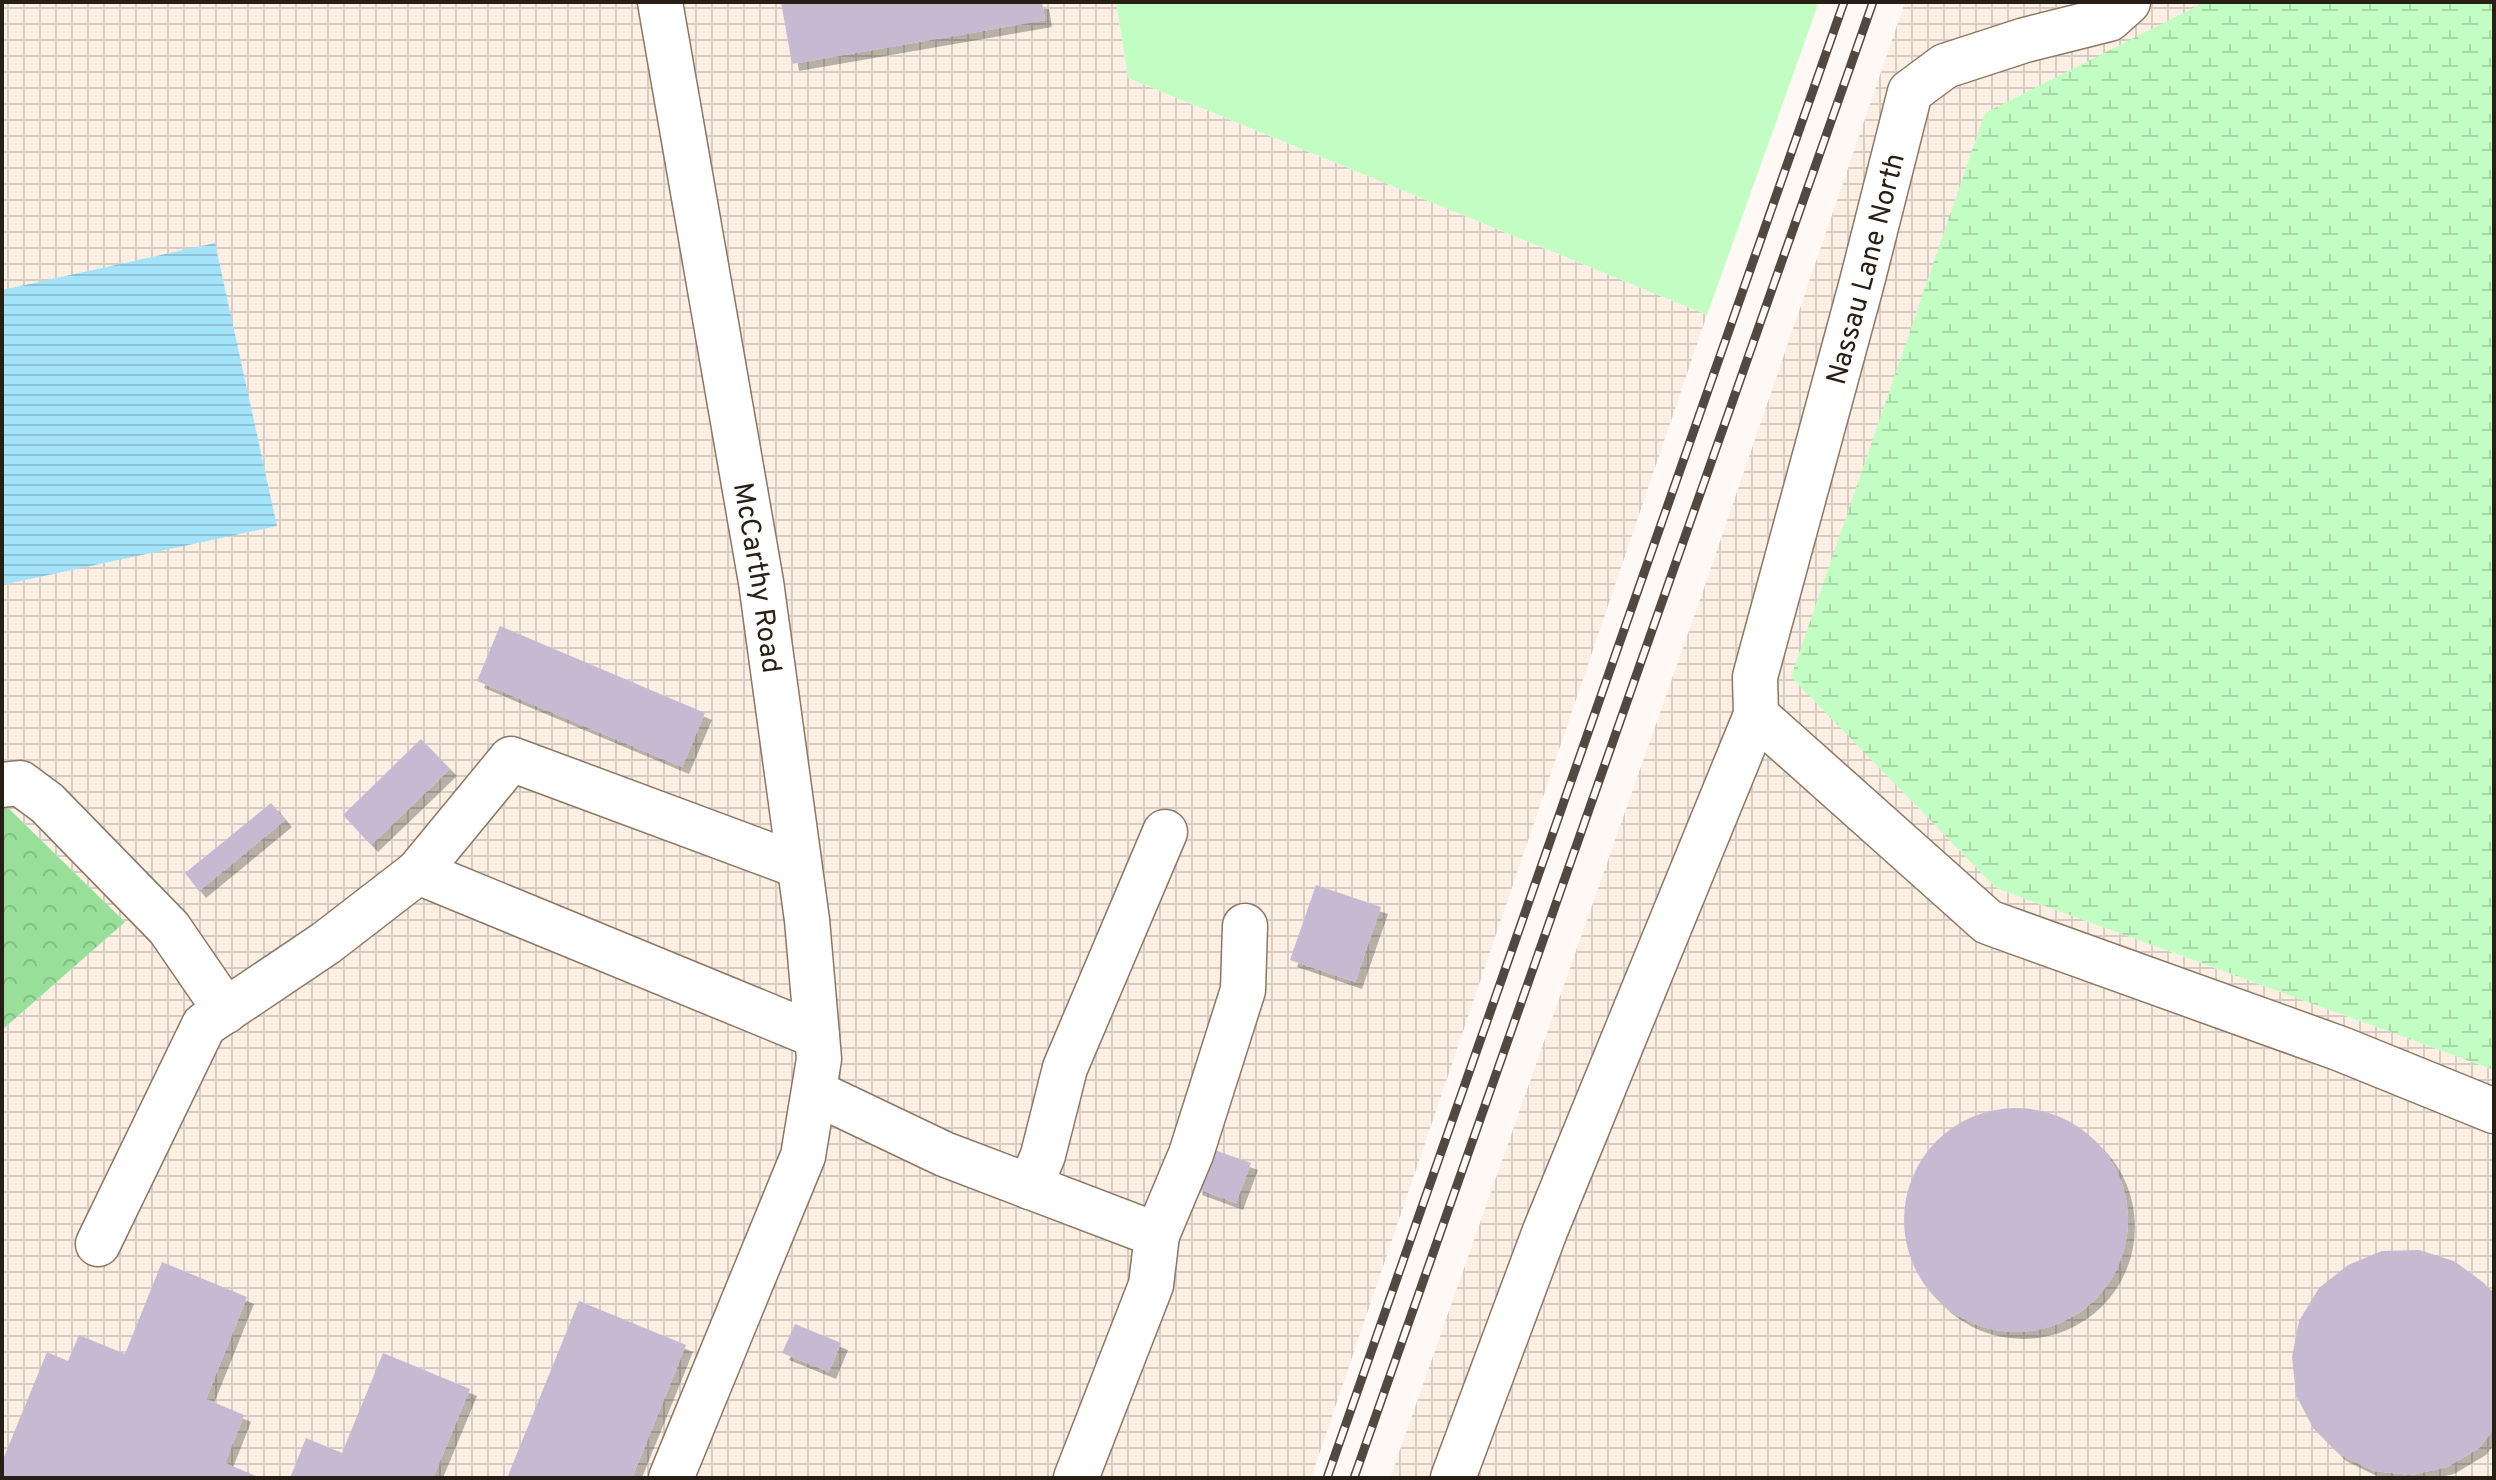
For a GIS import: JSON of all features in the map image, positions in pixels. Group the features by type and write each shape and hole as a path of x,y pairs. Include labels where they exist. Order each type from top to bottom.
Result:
{"street":[{"name":"McCarthy Road","path":"660,2 761,582 799,866 819,1059 803,1156 671,1478"},
{"name":"Nassau Lane North","path":"1453,1478 1545,1231 1756,696 1910,92 1945,66 2025,40 2109,19 2128,2"},
{"path":"1756,696 1988,922 2341,1049 2494,1111"},
{"path":"98,1244 204,1025 326,943 418,872 511,759 799,866"},
{"path":"2,785 20,783 47,803 169,928 226,1011"},
{"path":"1030,1187 1043,1155 1065,1068 1165,832"},
{"path":"418,872 817,1036"},
{"path":"1076,1478 1151,1285 1157,1235 1191,1154 1243,990 1245,926"},
{"path":"814,1092 944,1154 1157,1235"}],"shaded area":[{"path":"2,2 1116,2 1128,78 1707,315 1311,1478 2,1478 2,1030 125,922 2,802"},
{"path":"1905,2 2205,2 1996,888 2494,1070 2494,1478 1390,1478 1704,588"}],"green space":[{"path":"1116,2 1819,2 1707,315 1128,78"},
{"path":"2205,2 2494,2 2494,1070 1996,888 1791,677 1985,113"},
{"path":"2,802 125,922 2,1030"}],"water":[{"path":"215,243 277,526 2,585 2,290"}],"building":[{"path":"781,2 1042,2 1045,20 792,64"},
{"path":"500,626 705,713 682,767 477,681"},
{"path":"421,739 450,769 371,845 343,815"},
{"path":"271,803 285,820 199,891 185,873"},
{"path":"1316,885 1381,907 1355,982 1290,960"},
{"path":"2016,1108 2038,1110 2059,1117 2095,1141 2119,1177 2126,1198 2126,1242 2119,1263 2095,1299 2059,1323 2038,1330 2016,1332 1994,1330 1973,1323 1937,1299 1913,1263 1906,1242 1904,1220 1906,1198 1913,1177 1937,1141 1973,1117 1994,1110"},
{"path":"1209,1148 1251,1163 1236,1203 1195,1188"},
{"path":"2419,1250 2454,1261 2484,1283 2494,1296 2494,1429 2479,1448 2447,1467 2411,1475 2374,1471 2339,1454 2313,1428 2296,1395 2292,1357 2299,1321 2319,1288 2348,1265 2382,1251"},
{"path":"162,1262 247,1297 206,1399 244,1415 225,1463 261,1478 2,1478 2,1462 47,1352 68,1361 79,1335 125,1354"},
{"path":"579,1301 686,1345 632,1478 507,1478"},
{"path":"795,1324 841,1343 829,1372 782,1353"},
{"path":"383,1353 470,1389 433,1478 290,1478 306,1438 342,1453"}],"railway":[{"path":"1327,1478 1844,2"},
{"path":"1354,1478 1873,2"}]}
